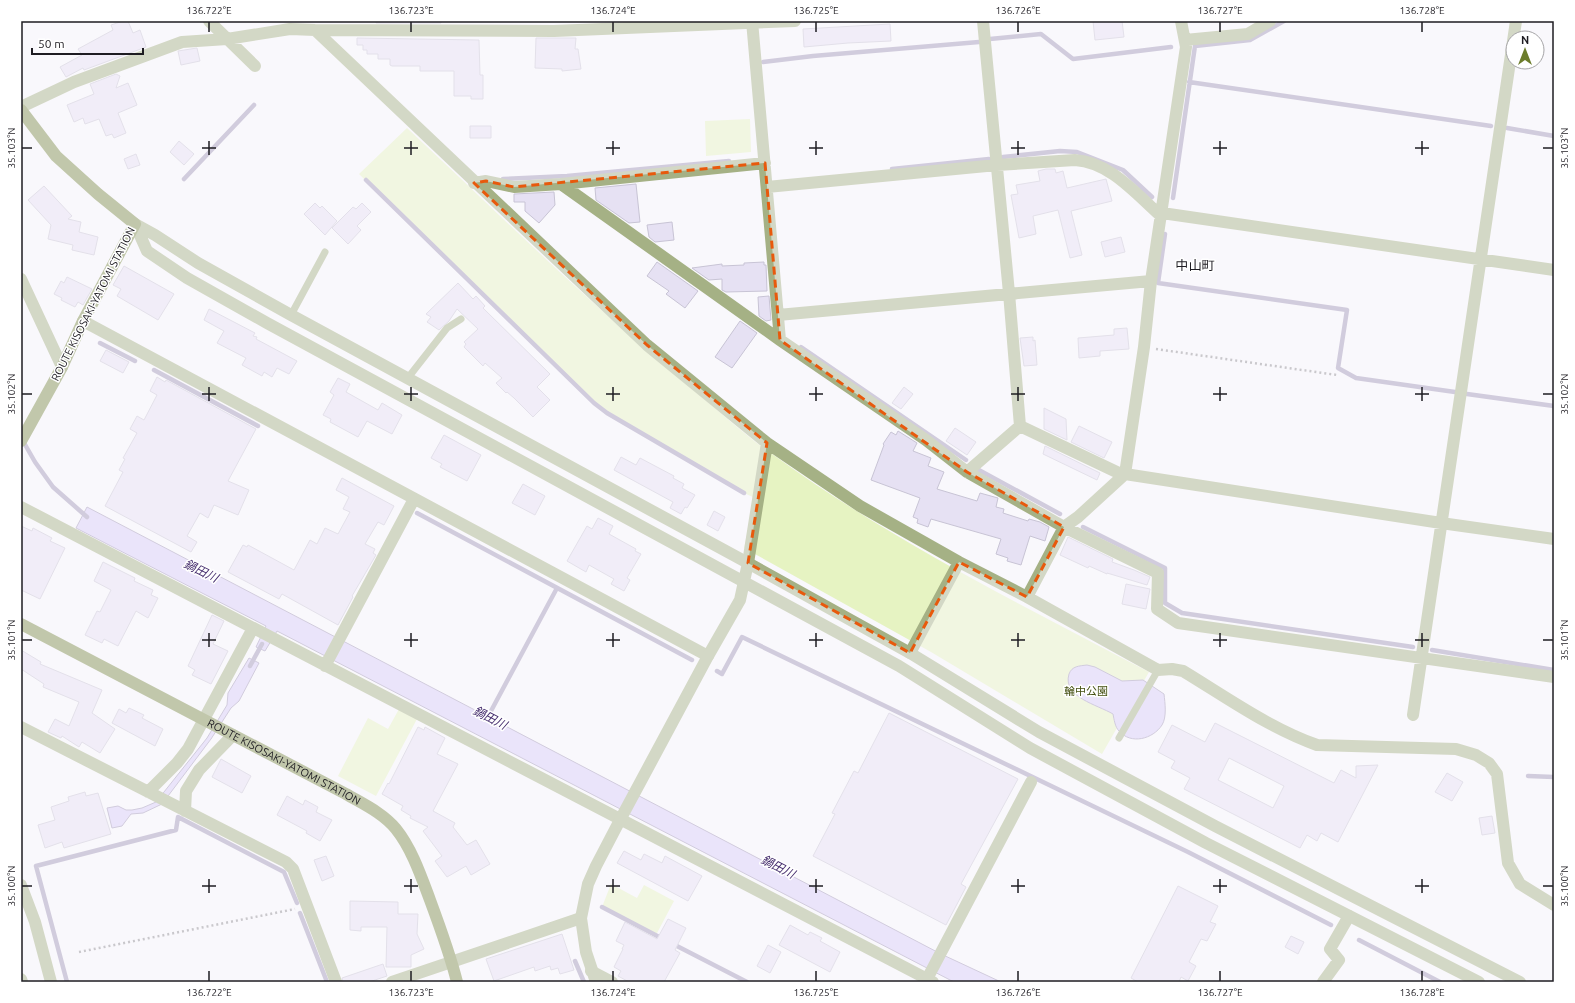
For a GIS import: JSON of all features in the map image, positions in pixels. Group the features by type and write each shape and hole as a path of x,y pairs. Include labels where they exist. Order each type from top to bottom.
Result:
{"main road":[{"name":"ROUTE KISOSAKI-YATOMI STATION","path":"21,110 56,156 98,194 135,224 83,321 62,367 29,424 21,441"},
{"name":"ROUTE KISOSAKI-YATOMI STATION","path":"21,624 372,809 386,819 396,829 408,847 420,874 452,963 457,982"}],"street":[{"path":"209,21 254,66"},
{"path":"21,106 74,82 182,42 227,38 290,29 554,31 796,21"},
{"path":"983,21 1020,426"},
{"path":"1027,597 1064,527 1078,517 1124,474 1144,347 1151,281 1186,47 1181,21"},
{"path":"1185,40 1248,34 1270,21"},
{"path":"1413,715 1516,21"},
{"path":"752,22 780,340"},
{"path":"315,30 474,183 647,345 767,443 860,506 959,562 1027,597 1155,675 1172,668 1183,671 1275,726 1298,738 1317,745 1456,749 1476,755 1489,763 1496,774 1508,863 1520,884 1554,905"},
{"path":"767,187 997,165 1085,160 1111,172 1162,214 1480,258 1554,270"},
{"path":"474,183 486,180 514,187 560,184 765,163"},
{"path":"560,184 780,340 926,440 967,472 1064,527 1158,573 1157,609 1178,623 1554,678"},
{"path":"135,224 198,263 290,315 748,563 910,653 1039,732 1208,823 1520,982"},
{"path":"135,224 147,251 187,278 458,428 899,666 1030,748 1206,843 1479,982"},
{"path":"21,279 62,367"},
{"path":"778,315 1151,281"},
{"path":"83,321 708,656"},
{"path":"967,472 1020,426"},
{"path":"1020,426 1124,474 1554,539"},
{"path":"612,982 594,977 582,934 580,918 588,884 620,820 708,656 740,600 748,563 767,443"},
{"path":"326,663 414,499"},
{"path":"21,507 256,630 326,663 620,820 931,978 942,952 1031,782"},
{"path":"910,653 959,562"},
{"path":"152,794 188,749 206,721 256,630"},
{"path":"21,727 286,862 293,869 336,982"},
{"path":"184,810 186,791 200,770 229,733"},
{"path":"21,885 36,922 51,982"},
{"path":"1323,982 1339,960 1330,949 1349,916"},
{"path":"392,982 452,963 580,918"}],"lane":[{"path":"290,315 325,252"},
{"path":"407,379 447,328 461,319"},
{"path":"1119,738 1155,675"}],"path":[{"path":"1144,347 1337,375"},
{"path":"79,952 307,907"}],"highlighted area":[{"path":"765,163 780,340 967,472 1064,527 1027,597 959,562 910,653 748,563 767,443 647,345 474,183 486,181 514,187"}],"green space":[{"path":"750,119 751,152 706,156 705,121"},
{"name":"輪中公園","path":"407,128 549,262 622,328 765,449 819,487 911,544 1006,597 1149,672 1102,754 931,652 744,548 755,498 607,413 594,403 359,174"},
{"path":"399,709 417,719 376,796 338,776 368,718 388,729"},
{"path":"611,884 637,898 644,885 674,901 656,935 602,907"}],"water":[{"path":"87,507 941,954 1001,982 952,981 277,631 265,651 256,647 266,626 76,528"},
{"path":"249,658 259,663 239,701 231,708 211,739 162,804 143,813 131,814 122,826 112,828 107,808 118,806 126,810 132,810 142,808 156,802 207,738 227,705 228,693"},
{"path":"1087,665 1095,667 1122,681 1143,680 1164,694 1165,718 1158,730 1148,737 1136,739 1130,738 1118,729 1113,714 1076,694 1071,689 1068,682 1070,671 1079,666"}],"building":[{"path":"128,21 133,33 140,30 146,47 84,70 83,68 66,77 60,67 82,55 78,49 113,30 111,25"},
{"path":"376,21 441,21 441,23 376,23"},
{"path":"1093,21 1122,21 1124,37 1095,40"},
{"path":"890,24 891,41 804,47 803,29"},
{"path":"357,38 479,40 480,75 483,75 483,99 471,99 471,96 454,96 454,71 420,71 420,66 392,66 390,65 390,59 378,59 378,54 367,54 367,50 363,50 363,45 357,45"},
{"path":"536,38 576,38 575,49 578,49 581,69 562,71 562,69 535,68"},
{"path":"197,48 200,61 181,65 178,51"},
{"path":"116,74 120,76 116,88 128,83 137,105 118,113 126,133 114,138 112,134 106,136 99,119 85,124 83,118 74,122 67,105 94,94 90,84"},
{"path":"470,126 491,126 491,138 470,138"},
{"path":"179,141 194,154 184,165 170,152"},
{"path":"136,154 140,165 128,169 124,159"},
{"path":"1055,169 1056,173 1063,171 1067,188 1106,179 1112,201 1071,211 1082,255 1070,258 1058,210 1033,216 1036,234 1019,238 1011,195 1018,194 1016,185 1040,181 1038,171"},
{"path":"636,184 640,222 629,223 596,200 595,188"},
{"path":"44,186 72,216 68,219 81,222 79,232 98,237 94,255 72,250 73,245 48,239 51,225 28,200"},
{"path":"554,192 555,205 539,223 525,211 525,202 514,202 514,194"},
{"path":"315,203 320,208 322,206 337,221 325,235 304,214"},
{"path":"362,203 371,212 357,226 361,230 348,244 332,228 353,207 356,209"},
{"path":"672,222 674,240 655,242 649,237 647,225"},
{"path":"1121,237 1125,252 1105,257 1101,242"},
{"path":"657,262 698,291 685,308 666,294 669,291 647,276"},
{"path":"764,262 764,265 766,265 767,291 726,292 722,290 722,279 709,280 692,268 722,264 722,266 744,265 744,263"},
{"path":"124,266 174,294 158,320 117,296 121,289 113,285"},
{"path":"67,277 92,289 83,305 78,302 75,307 61,300 62,298 54,294 61,281 64,283"},
{"path":"458,283 473,299 476,296 485,306 483,308 550,374 537,387 550,400 533,417 496,383 502,378 485,363 483,366 464,347 466,344 464,342 478,329 457,309 449,321 439,330 427,322 431,317 426,314"},
{"path":"769,296 771,320 766,321 759,316 758,297"},
{"path":"209,309 255,333 253,336 257,337 256,339 297,361 289,374 277,368 272,377 264,372 262,376 242,365 246,358 217,343 224,331 204,320"},
{"path":"740,321 757,333 732,368 715,357"},
{"path":"1127,328 1129,349 1100,351 1100,356 1079,358 1078,338 1114,335 1114,329"},
{"path":"1033,337 1033,341 1035,340 1037,365 1024,366 1020,338"},
{"path":"106,350 129,362 123,373 100,361"},
{"path":"157,377 165,382 166,380 256,429 228,481 249,490 238,515 214,505 208,518 200,513 187,536 197,542 191,552 105,506 123,472 119,470 125,459 123,458 137,433 130,429 137,416 144,420 157,395 150,391"},
{"path":"338,378 350,384 346,392 378,410 382,403 402,415 392,434 367,421 358,437 330,422 331,419 323,415 334,395 330,392"},
{"path":"904,387 913,394 901,409 892,403"},
{"path":"1044,408 1066,419 1067,440 1044,429"},
{"path":"1079,426 1112,442 1104,458 1071,442"},
{"path":"955,428 976,442 967,455 946,441"},
{"path":"898,431 917,443 913,451 931,458 928,466 944,472 937,489 977,501 980,493 998,498 996,507 1004,509 1003,513 1028,521 1029,519 1040,522 1049,527 1045,541 1030,536 1021,565 1007,561 1008,558 996,554 1001,539 931,519 928,527 917,523 918,519 913,517 920,498 871,480 884,445 883,444 891,432 896,435"},
{"path":"444,435 481,455 467,481 440,467 442,464 431,458"},
{"path":"1045,446 1100,473 1097,480 1043,454"},
{"path":"621,457 636,465 640,458 674,476 673,478 684,484 682,488 695,495 687,508 685,507 681,514 670,508 673,502 614,470"},
{"path":"342,478 394,506 384,525 378,522 365,544 375,549 373,553 376,555 352,596 353,597 338,625 282,594 279,599 228,572 243,545 247,547 248,545 294,570 310,540 317,544 325,528 338,534 350,512 343,509 349,497 336,490"},
{"path":"523,484 545,496 535,515 512,503"},
{"path":"714,511 725,517 718,531 707,525"},
{"path":"598,518 613,526 609,534 636,549 635,551 641,554 627,578 630,580 624,591 611,584 614,579 589,565 586,572 567,561 587,526 592,529"},
{"path":"21,526 32,531 33,528 52,538 50,541 65,548 40,599 21,590"},
{"path":"1068,537 1113,559 1112,562 1150,577 1147,585 1107,574 1089,566 1088,568 1060,555"},
{"path":"103,562 135,578 134,581 153,590 151,595 158,598 148,618 136,611 118,646 104,639 102,643 85,635 97,611 100,612 111,590 94,581"},
{"path":"1126,584 1150,589 1146,609 1122,604"},
{"path":"212,615 224,621 213,644 228,651 211,684 192,675 195,670 188,666"},
{"path":"21,650 41,662 40,664 102,690 92,713 115,729 100,753 82,742 79,747 62,736 61,738 48,732 55,719 69,726 79,702 43,687 44,684 21,669"},
{"path":"129,708 144,715 142,718 163,729 155,746 112,723 119,709 126,713"},
{"path":"889,713 1018,779 961,884 966,887 946,925 813,856 835,814 832,813 854,771 858,773"},
{"path":"1215,723 1334,783 1341,770 1356,778 1356,766 1378,765 1338,842 1321,833 1317,841 1307,835 1300,848 1184,789 1190,778 1171,768 1175,761 1158,752 1172,725 1205,742","holes":["1229,758 1284,786 1273,808 1218,780"]},
{"path":"418,727 424,730 425,727 445,738 437,754 458,764 433,811 455,823 453,827 467,845 476,840 490,864 471,875 466,866 447,877 435,861 442,856 423,831 428,827 410,818 411,816 401,810 403,806 382,794 388,783 389,784"},
{"path":"221,759 251,776 242,793 212,777"},
{"path":"1447,773 1463,782 1452,801 1435,792"},
{"path":"85,792 86,796 98,793 111,834 64,848 62,842 45,848 38,825 55,820 51,807 69,801 68,797"},
{"path":"287,796 303,805 305,800 318,807 316,812 332,820 320,841 306,833 307,831 277,815"},
{"path":"1492,816 1495,833 1482,835 1479,818"},
{"path":"624,851 641,860 644,854 662,863 665,856 702,876 688,901 617,863"},
{"path":"326,856 334,876 322,881 314,860"},
{"path":"1178,886 1218,906 1210,922 1216,924 1207,941 1201,939 1189,962 1196,966 1188,981 1181,977 1179,982 1138,982 1131,978"},
{"path":"350,901 398,902 398,914 418,914 417,934 424,949 411,955 411,967 386,967 387,927 361,927 361,931 350,930"},
{"path":"668,919 686,928 675,950 680,953 664,982 629,982 618,976 621,971 614,967 624,945 616,941 625,922 657,939"},
{"path":"790,925 808,935 810,932 822,938 820,941 840,952 830,972 779,945"},
{"path":"562,934 574,970 560,974 558,968 551,970 550,966 535,971 534,967 494,981 486,959"},
{"path":"1291,936 1304,942 1298,954 1285,947"},
{"path":"768,945 781,952 770,973 757,966"},
{"path":"383,964 387,976 369,982 343,982 342,978"}],"waterway":[{"path":"1173,198 1195,46 1250,40 1284,21"},
{"path":"990,39 1041,34 1073,59 1171,47"},
{"path":"763,62 813,56 979,42"},
{"path":"1189,82 1491,126"},
{"path":"184,179 254,105"},
{"path":"1507,128 1554,136"},
{"path":"1003,157 1060,151 1077,152 1123,170 1152,197"},
{"path":"892,169 989,159"},
{"path":"503,179 567,176 729,161"},
{"path":"366,180 594,403 607,413 744,493"},
{"path":"1165,234 1158,283 1347,310 1338,368 1356,378 1455,392"},
{"path":"100,343 135,361"},
{"path":"801,347 966,460"},
{"path":"154,370 258,426"},
{"path":"1467,394 1554,406"},
{"name":"鍋田川","path":"23,441 35,462 53,487 87,517"},
{"path":"977,469 1060,514"},
{"path":"417,513 692,660"},
{"path":"1083,527 1165,568 1165,603 1182,613 1413,647"},
{"path":"491,711 557,588"},
{"path":"717,671 722,674 742,637 1188,852 1331,925"},
{"path":"250,666 262,644"},
{"path":"1432,650 1554,670"},
{"path":"1528,776 1554,777"},
{"path":"67,982 36,866 176,830 178,817 284,872 297,903"},
{"path":"602,907 663,939"},
{"path":"300,913 327,982"},
{"path":"1359,940 1440,982"},
{"path":"673,944 747,982"},
{"path":"575,961 584,982"}],"district":[{"name":"中山町","path":"1195,265"}]}
